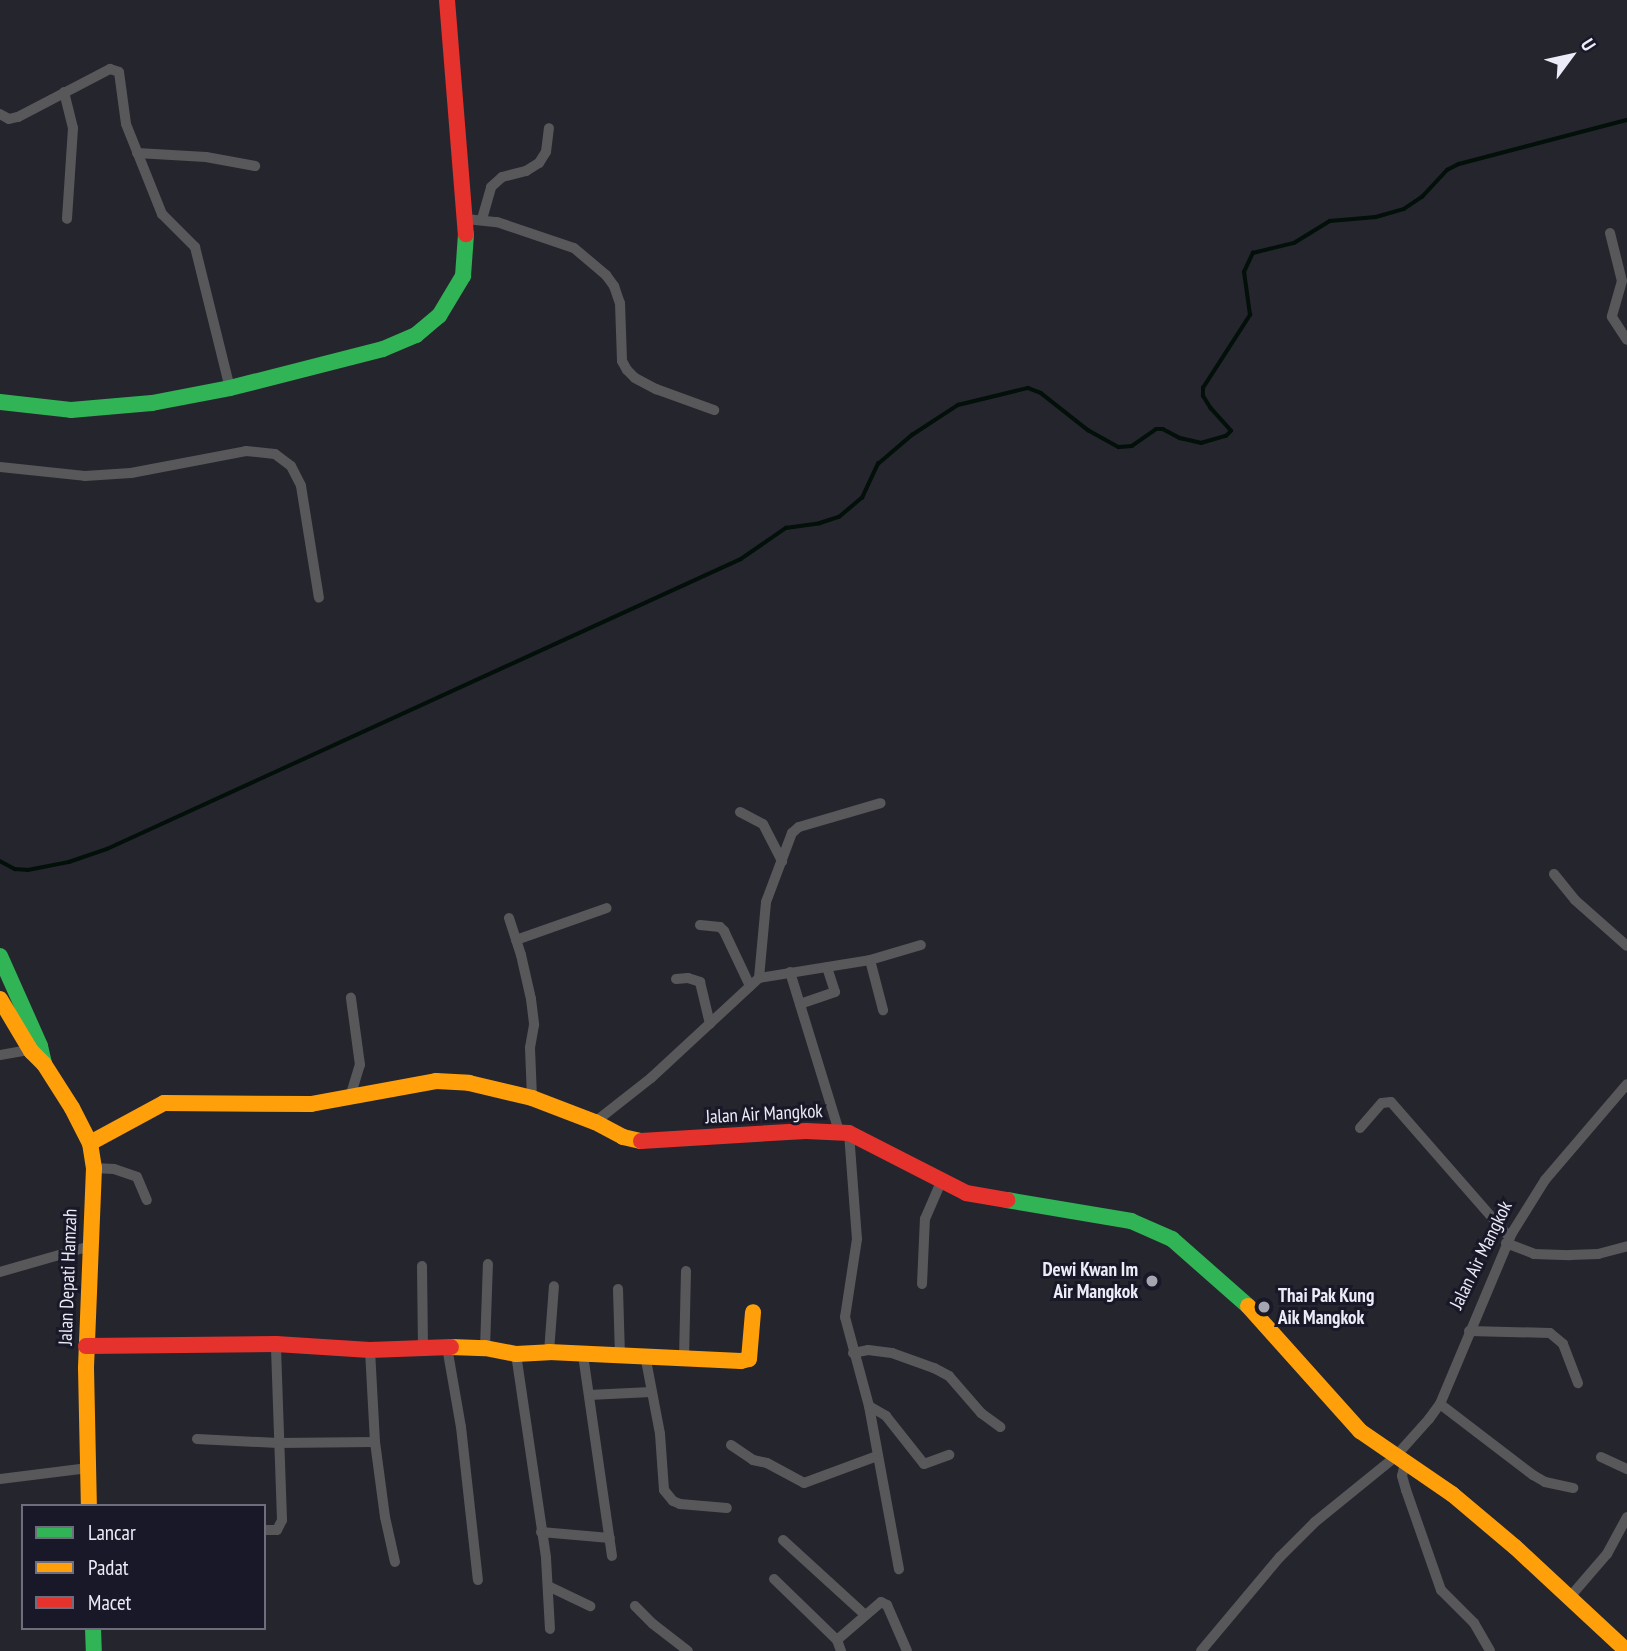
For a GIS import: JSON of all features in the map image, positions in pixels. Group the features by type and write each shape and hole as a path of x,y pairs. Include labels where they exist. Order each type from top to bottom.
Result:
{"street":[{"path":"447,0 474,219"},
{"path":"0,114 9,119 18,117 110,69 119,72 126,124 162,214 195,247 230,388"},
{"path":"64,92 73,128 67,219"},
{"path":"0,402 71,410 152,403 230,388 383,349 416,335 439,316 463,276 474,219 491,187 502,177 526,171 539,163 545,152 549,128"},
{"path":"137,153 206,158 255,166"},
{"path":"474,219 574,248 595,264 607,275 620,303 622,361 628,370 635,378 656,389 714,410"},
{"path":"1611,233 1622,281 1612,317 1627,340"},
{"path":"0,467 85,476 131,473 246,451 275,454 291,466 301,486 319,598"},
{"path":"759,978 766,902 788,840 799,827 881,803"},
{"path":"740,812 764,824 782,861"},
{"path":"1554,874 1576,900 1627,946"},
{"path":"516,940 607,908"},
{"path":"509,918 534,1025 530,1048 532,1098"},
{"path":"700,925 720,927 724,931 750,986"},
{"path":"595,1122 651,1078 759,978 870,960 921,945"},
{"name":"Jalan Depati Hamzah","path":"0,956 36,1048 90,1143 94,1168 86,1346 89,1504"},
{"path":"870,960 883,1010"},
{"path":"800,1004 835,992 827,967"},
{"path":"790,972 844,1132 857,1239 845,1317 869,1406 899,1569"},
{"path":"676,979 688,978 700,982 710,1024"},
{"path":"351,998 360,1065 351,1097"},
{"name":"Jalan Depati Hamzah","path":"0,999 36,1048"},
{"path":"0,1055 36,1048"},
{"name":"Jalan Air Mangkok","path":"90,1143 164,1103 311,1104 436,1081 492,1087 532,1098 595,1122 623,1137 644,1142 844,1132 941,1182 988,1198 1130,1222 1172,1239 1245,1303 1360,1431 1452,1494 1516,1547 1626,1651"},
{"name":"Jalan Air Mangkok","path":"1201,1651 1280,1557 1315,1522 1400,1460 1440,1404 1508,1240 1545,1180 1627,1084"},
{"path":"1360,1128 1382,1103 1391,1102 1508,1240 1534,1254 1598,1254 1627,1246"},
{"path":"94,1168 114,1169 137,1177 146,1200"},
{"path":"922,1284 925,1220 941,1182"},
{"path":"0,1272 90,1246"},
{"path":"485,1348 488,1264"},
{"path":"422,1266 423,1347"},
{"path":"684,1359 686,1271"},
{"path":"549,1352 554,1286"},
{"path":"618,1289 620,1355"},
{"path":"86,1346 276,1344 370,1350 447,1347 485,1348 516,1354 549,1352 684,1359 749,1359 753,1312"},
{"path":"1469,1331 1525,1330 1550,1334 1563,1344 1578,1383"},
{"path":"266,1530 277,1530 282,1520 276,1344"},
{"path":"447,1347 461,1427 478,1580"},
{"path":"370,1350 375,1442 385,1517 395,1562"},
{"path":"853,1353 868,1350 892,1353 949,1376 981,1413 1000,1427"},
{"path":"516,1354 548,1586 550,1629"},
{"path":"583,1355 612,1556"},
{"path":"645,1355 660,1434 664,1490 673,1502 727,1508"},
{"path":"589,1395 652,1392"},
{"path":"1440,1404 1533,1475 1545,1482 1573,1488"},
{"path":"869,1406 886,1416 925,1464 950,1455"},
{"path":"197,1439 278,1443 375,1442"},
{"path":"731,1445 753,1460 767,1463 804,1483 877,1456"},
{"path":"1601,1457 1627,1469"},
{"path":"1400,1460 1406,1490 1441,1590 1474,1623 1490,1651"},
{"path":"0,1479 88,1468"},
{"path":"1569,1598 1607,1554 1627,1517"},
{"path":"541,1532 610,1538"},
{"path":"783,1540 864,1614"},
{"path":"774,1579 839,1646 874,1604 881,1602 887,1605 906,1651"},
{"path":"548,1586 590,1606"},
{"path":"635,1606 688,1651"},
{"path":"93,1630 94,1651"}],"waterway":[{"path":"0,861 15,869 28,870 69,862 107,849 741,559 786,528 839,517 862,498 878,464 912,435 958,405 1028,388 1041,393 1088,430 1119,447 1132,446 1156,429 1201,443 1226,436 1231,431 1211,409 1203,396 1203,388 1250,315 1244,272 1253,253 1294,243 1330,221 1376,217 1404,209 1422,197 1447,170 1459,164 1627,120"}],"traffic: fast":[{"path":"0,402 71,410 152,403 230,388 383,349 416,335 439,316 463,276 466,234"},
{"path":"0,956 40,1046 44,1064"},
{"path":"1007,1200 1131,1221 1172,1239 1248,1306"},
{"path":"93,1630 94,1651"}],"traffic: slow":[{"path":"0,999 31,1051 44,1064 72,1108 90,1143 94,1168 86,1368 89,1504"},
{"path":"90,1143 164,1103 311,1104 436,1081 469,1083 532,1098 595,1122 623,1137 641,1141"},
{"path":"1248,1306 1360,1431 1452,1494 1515,1547 1627,1651"},
{"path":"451,1347 485,1348 516,1354 549,1352 741,1361 749,1359 753,1312"}],"traffic: jam":[{"path":"447,0 466,234"},
{"path":"641,1141 806,1131 849,1133 966,1193 1007,1200"},
{"path":"86,1346 276,1344 370,1350 451,1347"}],"place":[{"name":"Dewi Kwan Im Air Mangkok","path":"1152,1281"},
{"name":"Thai Pak Kung Aik Mangkok","path":"1264,1307"}]}
